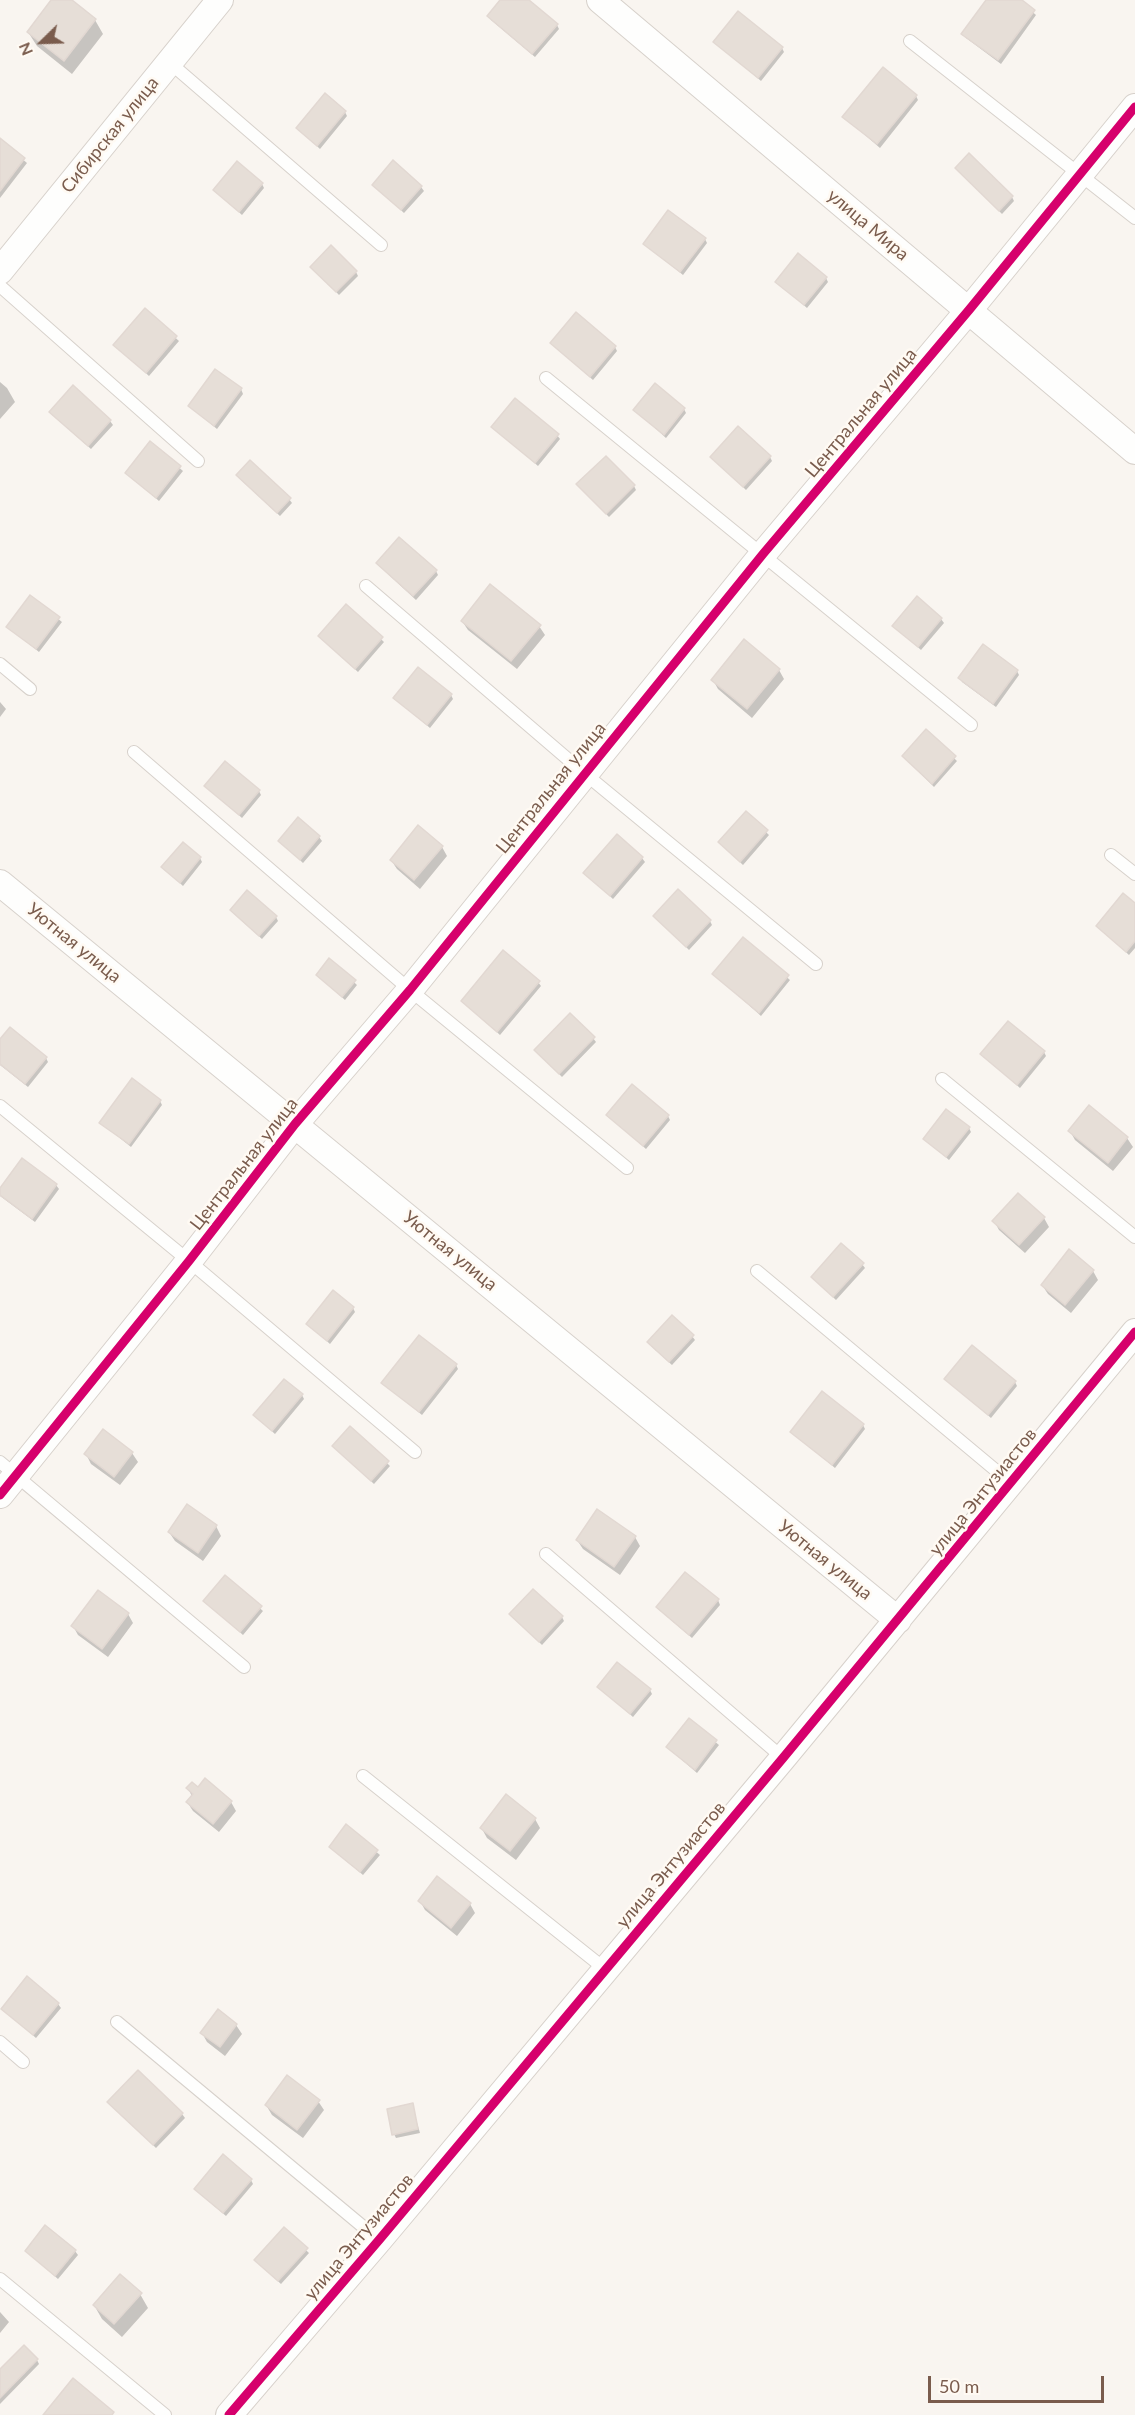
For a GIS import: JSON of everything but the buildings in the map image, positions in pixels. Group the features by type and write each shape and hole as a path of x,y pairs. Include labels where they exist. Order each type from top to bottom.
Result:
{"street":[{"name":"Сибирская улица","path":"0,271 220,0"},
{"name":"улица Мира","path":"600,0 1135,451"},
{"name":"Центральная улица","path":"0,1495 8,1469 189,1261 295,1124 410,990 763,554 969,310 1135,107"},
{"name":"Уютная улица","path":"0,883 898,1620"},
{"name":"улица Энтузиастов","path":"229,2415 379,2241 898,1620 1135,1332"}],"lane":[{"path":"909,40 1135,218"},
{"path":"169,62 381,245"},
{"path":"0,286 198,461"},
{"path":"546,378 971,725"},
{"path":"366,586 584,773 816,964"},
{"path":"0,664 30,689"},
{"path":"134,752 410,990 627,1168"},
{"path":"1110,855 1135,874"},
{"path":"942,1079 1135,1237"},
{"path":"0,1106 189,1261 415,1452"},
{"path":"757,1271 1011,1483"},
{"path":"8,1469 244,1667"},
{"path":"546,1554 783,1758"},
{"path":"363,1776 605,1969"},
{"path":"117,2022 379,2241"},
{"path":"0,2042 23,2062"},
{"path":"0,2279 165,2415"}],"cycle path":[{"path":"0,1495 189,1261 295,1124 410,990 763,554 969,310 1135,107"},
{"path":"229,2415 379,2240 783,1758 1135,1332"}]}
